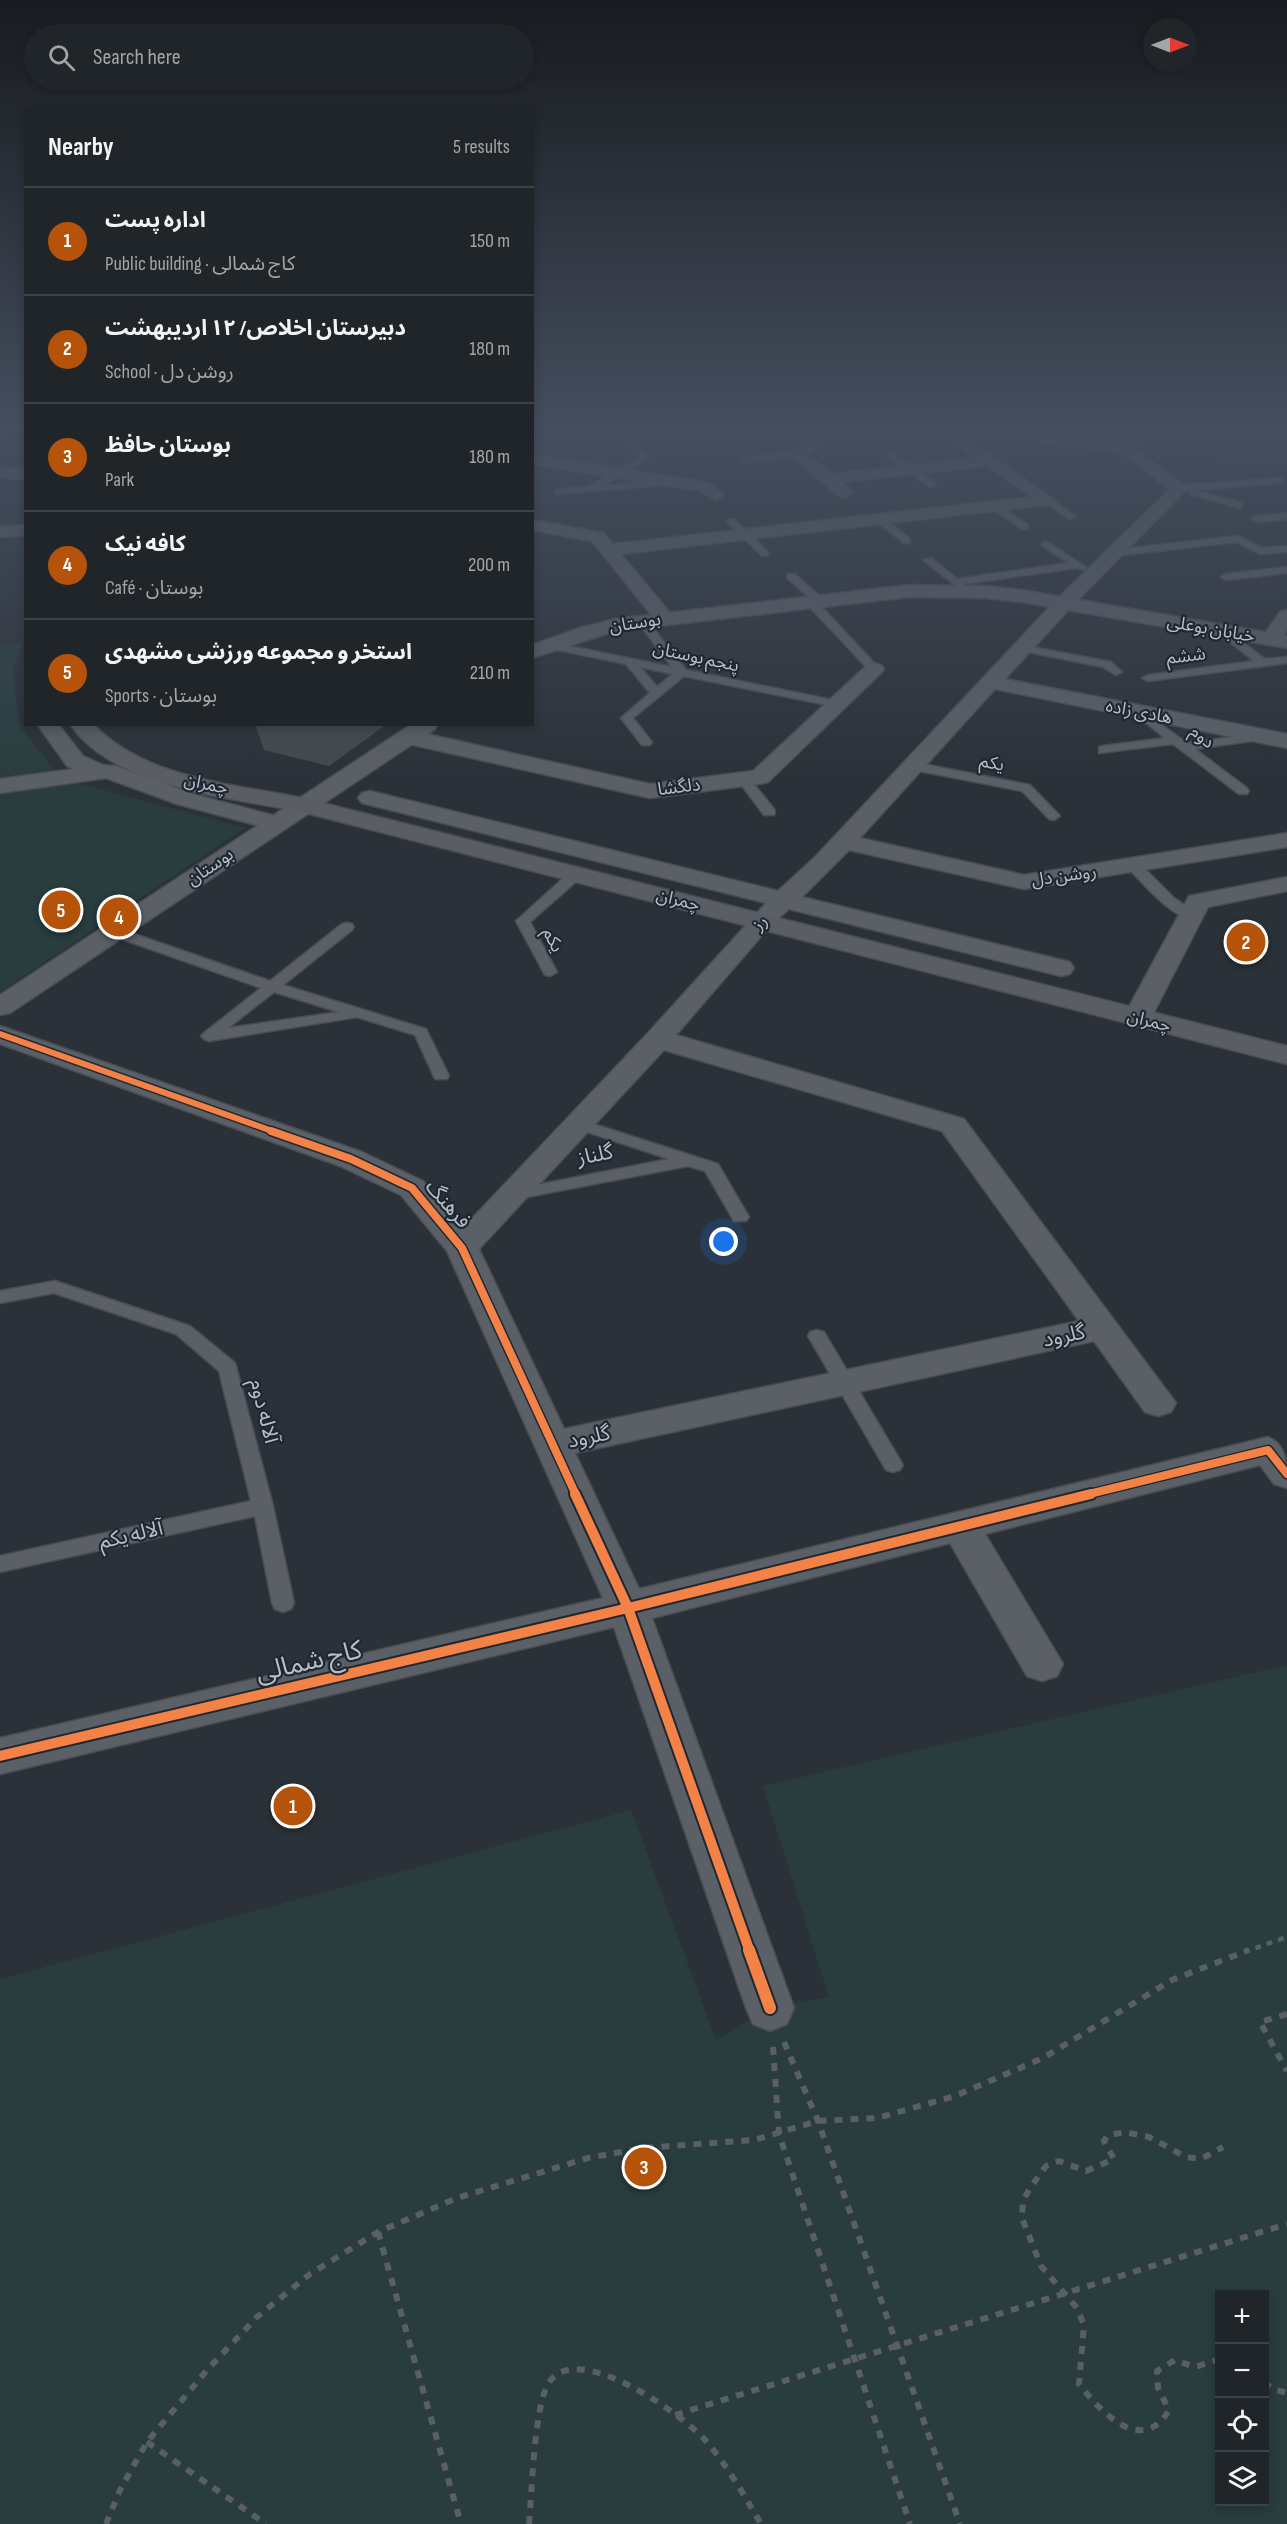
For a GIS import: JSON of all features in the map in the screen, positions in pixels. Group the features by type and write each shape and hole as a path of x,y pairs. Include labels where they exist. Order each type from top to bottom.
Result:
{"main road":[{"name":"چمران","path":"82,726 106,748 144,768 183,780 303,805 1287,1055"}],"street":[{"path":"606,547 664,619"},
{"path":"609,550 638,547"},
{"name":"رز","path":"462,1248 658,1039 761,921 843,841 1064,603 1085,570 1120,547"},
{"name":"بوستان","path":"541,648 587,632 642,621 909,591 961,587 1064,603"},
{"name":"خیابان بوعلی","path":"1064,603 1279,641"},
{"path":"1279,641 1287,616"},
{"name":"دلگشا","path":"418,731 650,791 744,780 760,777 874,669"},
{"name":"هادی زاده","path":"990,682 1287,741"},
{"path":"48,726 75,761 100,772"},
{"name":"بوستان","path":"0,1007 418,731"},
{"path":"0,786 108,771 185,799 276,823"},
{"path":"370,798 1061,968"},
{"name":"روشن دل","path":"843,841 1024,882 1287,840"},
{"path":"1137,1018 1180,908 1198,901 1287,884"},
{"name":"فرهنگ","path":"0,1034 351,1159 412,1188 462,1248 628,1608 770,2008"},
{"name":"گلرود","path":"552,1445 1101,1328 953,1125 658,1039"},
{"path":"1101,1328 1158,1403"},
{"name":"کاج شمالی","path":"0,1756 628,1608 1268,1450 1287,1474"},
{"path":"960,1526 1042,1664"}],"lane":[{"path":"757,547 765,554"},
{"path":"1050,547 1085,570"},
{"path":"1114,553 1169,547"},
{"path":"1252,547 1260,551 1287,549"},
{"path":"928,560 961,587 1085,570"},
{"path":"1226,577 1287,570"},
{"path":"791,576 874,669"},
{"path":"642,621 682,672 627,718 646,742"},
{"name":"ششم","path":"1222,631 1263,663"},
{"name":"پنجم بوستان","path":"541,648 629,661 837,704"},
{"path":"1022,648 1107,664 1116,672"},
{"name":"ششم","path":"1148,678 1287,660"},
{"path":"629,661 656,694"},
{"name":"دوم","path":"1139,712 1243,791"},
{"path":"1103,750 1258,736"},
{"name":"یکم","path":"913,766 1026,788 1054,816"},
{"path":"744,780 769,812"},
{"path":"1134,866 1180,908"},
{"name":"یکم","path":"549,972 524,921 574,875"},
{"path":"347,927 209,1036 358,1013"},
{"path":"115,932 271,986 421,1032 441,1076"},
{"name":"گلناز","path":"578,1124 712,1168 740,1217"},
{"name":"گلناز","path":"511,1195 688,1160"},
{"name":"آلاله دوم","path":"0,1297 55,1287 183,1330 228,1368 263,1506 284,1604"},
{"path":"817,1336 893,1465"},
{"name":"آلاله یکم","path":"0,1564 263,1506"}],"path":[{"path":"106,2524 120,2490 147,2442 208,2369 257,2317 310,2274 378,2232 457,2198 588,2158 643,2148 754,2140 818,2121 877,2118 955,2096 1043,2058 1172,1980 1234,1954 1287,1937"},
{"path":"770,2008 818,2121 960,2524"},
{"path":"770,2008 779,2134 910,2524"},
{"path":"1287,2014 1260,2022 1287,2071"},
{"path":"1215,2361 1195,2367 1174,2360 1157,2371 1158,2388 1169,2410 1162,2422 1141,2431 1117,2424 1094,2403 1079,2384 1084,2325 1077,2308 1041,2266 1022,2218 1023,2202 1046,2166 1059,2161 1086,2170 1114,2159 1104,2141 1107,2136 1124,2132 1149,2137 1186,2157 1201,2159 1223,2147"},
{"path":"675,2415 1287,2224"},
{"path":"378,2232 461,2524"},
{"path":"529,2524 541,2409 546,2386 555,2375 571,2369 593,2370 661,2403 704,2438 739,2486 761,2524"},
{"path":"1269,2386 1287,2393"},
{"path":"147,2442 266,2524"}],"green space":[{"path":"22,643 13,670 19,724 35,747 58,772 0,780 0,645"},
{"path":"73,782 245,828 0,992 0,793"},
{"path":"1287,1665 1287,2524 0,2524 0,1979 631,1810 716,2040 770,2008 829,1997 763,1786"}],"building":[{"path":"256,726 384,726 329,766 264,750"}],"cycle path":[{"path":"0,1034 351,1159 412,1188 462,1248 628,1608 770,2008"},
{"path":"0,1756 628,1608 1268,1450 1287,1474"}],"place":[{"name":"استخر و مجموعه ورزشی مشهدی","path":"61,910"},
{"name":"کافه نیک","path":"119,917"},
{"name":"دبیرستان اخلاص/ ۱۲ اردیبهشت","path":"1246,942"},
{"name":"اداره پست","path":"293,1806"},
{"name":"بوستان حافظ","path":"644,2167"}]}
